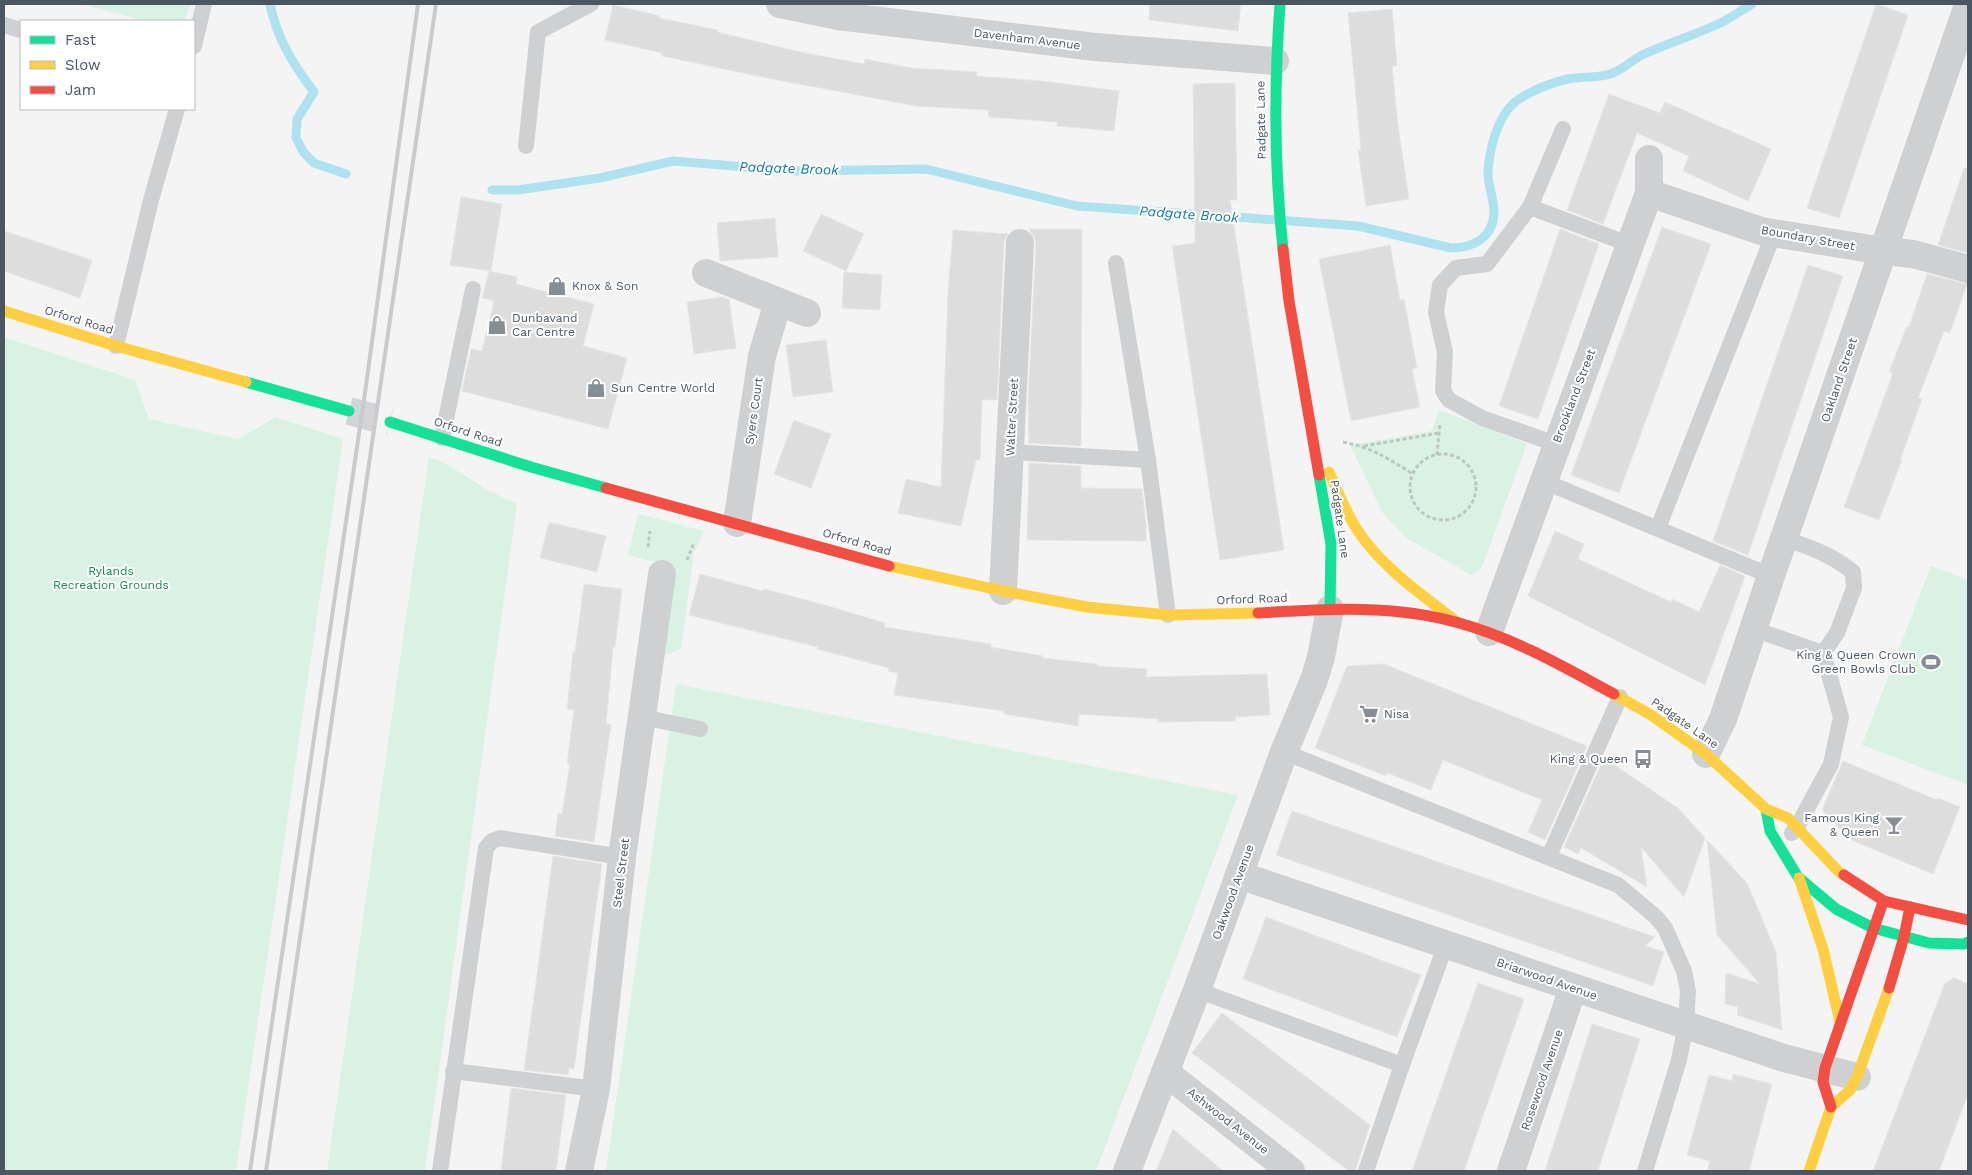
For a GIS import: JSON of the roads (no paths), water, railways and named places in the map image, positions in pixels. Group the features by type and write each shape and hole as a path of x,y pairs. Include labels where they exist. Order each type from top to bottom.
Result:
{"main road":[{"name":"Padgate Lane","path":"1280,4 1275,61 1275,154 1279,210 1295,342 1332,549 1330,609 1395,612 1457,622 1489,632 1552,660 1651,715 1706,754 1766,809 1788,818 1839,872 1884,901 1910,907 1963,913"},
{"name":"Orford Road","path":"4,311 116,346 349,411"},
{"name":"Orford Road","path":"390,422 531,467 894,567 1003,592 1087,608 1168,615 1248,614 1330,609"},
{"path":"1313,436 1346,510 1368,544 1412,586 1457,622"},
{"path":"1766,809 1770,831 1798,877 1815,922 1836,997 1840,1022"},
{"path":"1798,877 1836,909 1872,928 1916,940 1964,944 1968,942"},
{"path":"1831,1107 1822,1082 1825,1068 1872,928 1884,901"},
{"path":"1809,1171 1831,1107 1850,1090 1857,1077 1884,1004 1916,940 1910,907"}],"street":[{"name":"Davenham Avenue","path":"780,4 838,16 1095,47 1275,61"},
{"name":"Oakland Street","path":"1706,754 1723,719 1968,5"},
{"name":"Brookland Street","path":"1489,632 1556,444 1631,245 1649,192 1650,158"},
{"name":"Boundary Street","path":"1649,192 1774,234 1913,254 1968,269"},
{"name":"Walter Street","path":"1003,592 1020,244"},
{"path":"706,273 807,313"},
{"name":"Syers Court","path":"737,523 762,356 778,302"},
{"name":"Steel Street","path":"579,1171 596,1089 622,856 662,574"},
{"name":"Oakwood Avenue","path":"1127,1171 1240,875 1284,752 1314,680 1321,657 1330,609"},
{"name":"Briarwood Avenue","path":"1240,875 1784,1058 1857,1077"},
{"path":"1916,940 1963,913"},
{"name":"Rosewood Avenue","path":"1511,1171 1573,988"},
{"name":"Ashwood Avenue","path":"1165,1072 1291,1171"}],"lane":[{"path":"195,42 204,4"},
{"path":"526,146 538,32 591,4"},
{"path":"4,25 20,30"},
{"path":"116,346 151,200 177,110"},
{"path":"1556,444 1482,418 1449,400 1443,391 1445,352 1436,312 1440,285 1456,268 1487,264 1530,206 1563,129"},
{"path":"1530,206 1631,245"},
{"path":"1658,528 1774,234"},
{"path":"1116,263 1148,460 1168,615"},
{"path":"442,438 473,289"},
{"path":"1011,452 1148,460"},
{"path":"1543,481 1771,576"},
{"path":"1785,539 1818,550 1840,562 1853,572 1854,588 1837,633 1823,653"},
{"path":"1753,629 1823,653"},
{"path":"1779,848 1797,827 1831,764 1841,718 1823,653"},
{"path":"1549,856 1620,697"},
{"path":"642,717 700,729"},
{"path":"1284,752 1618,885 1656,917 1665,928 1684,971 1688,991 1686,1024 1679,1060 1645,1171"},
{"path":"440,1171 486,848 492,841 500,838 622,856"},
{"path":"1366,1171 1446,944"},
{"path":"1196,990 1402,1065"},
{"path":"453,1071 596,1089"}],"waterway":[{"name":"Padgate Brook","path":"270,4 281,40 314,92 297,119 296,138 304,153 314,163 346,174"},
{"name":"Padgate Brook","path":"1222,216 1358,226 1451,248 1475,243 1491,228 1494,206 1488,175 1490,153 1495,134 1507,110 1513,104 1531,92 1555,83 1568,79 1602,76 1613,73 1642,55 1720,23 1752,4"},
{"name":"Padgate Brook","path":"492,190 518,190 600,178 673,161 796,171 926,169 1077,206 1206,215"}],"tunnel":[{"path":"349,411 390,422"}],"railway":[{"path":"250,1171 365,393 418,4"},
{"path":"266,1171 436,4"}],"place":[{"name":"Knox & Son","path":"557,286"},
{"name":"Dunbavand Car Centre","path":"497,325"},
{"name":"Sun Centre World","path":"596,388"},
{"name":"King & Queen Crown Green Bowls Club","path":"1931,662"},
{"name":"Nisa","path":"1369,714"},
{"name":"King & Queen","path":"1643,759"},
{"name":"Famous King & Queen","path":"1894,825"}],"park label":[{"name":"Rylands Recreation Grounds","path":"111,578"}]}
